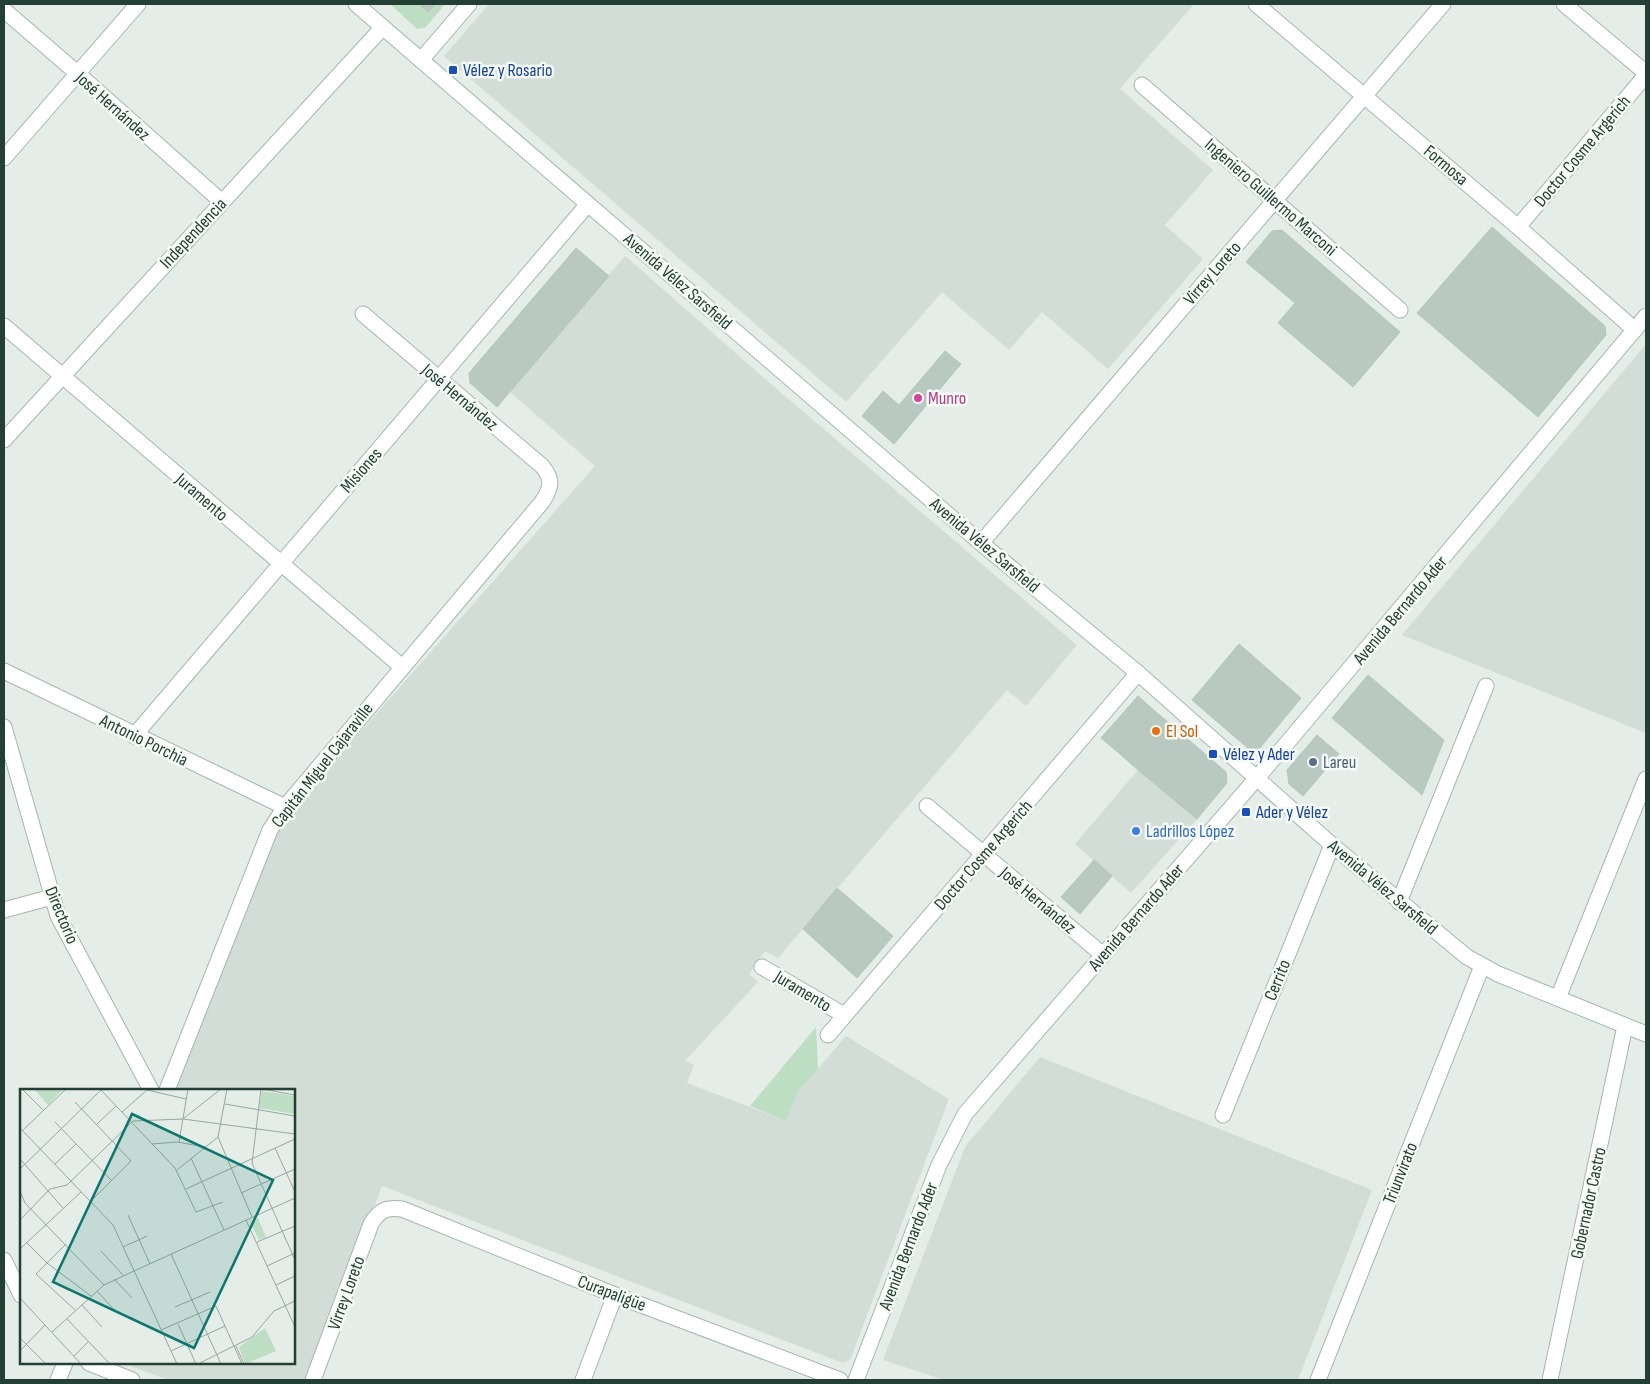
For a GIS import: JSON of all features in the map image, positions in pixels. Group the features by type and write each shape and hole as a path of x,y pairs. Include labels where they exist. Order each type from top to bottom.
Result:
{"street":[{"path":"4,158 138,4"},
{"name":"Avenida Vélez Sarsfield","path":"356,4 982,543 1138,673 1332,845 1467,957 1482,966 1646,1034"},
{"path":"421,60 469,4"},
{"name":"Formosa","path":"1256,4 1518,227 1635,330"},
{"name":"Virrey Loreto","path":"982,543 1443,4"},
{"path":"1564,4 1646,74"},
{"name":"José Hernández","path":"4,10 222,202"},
{"name":"Independencia","path":"4,440 383,27"},
{"name":"Doctor Cosme Argerich","path":"1518,227 1646,74"},
{"name":"Ingeniero Guillermo Marconi","path":"1142,85 1400,310"},
{"name":"Misiones","path":"134,736 588,204"},
{"name":"José Hernández","path":"364,314 542,466 549,474 550,484"},
{"name":"Avenida Bernardo Ader","path":"856,1380 939,1165 965,1114 1257,779 1646,316"},
{"name":"Juramento","path":"4,326 402,667"},
{"name":"Capitán Miguel Cajaraville","path":"167,1089 270,830 284,807 542,502 548,493 550,484"},
{"name":"Antonio Porchia","path":"4,671 134,736 284,807"},
{"name":"Doctor Cosme Argerich","path":"828,1035 1138,673"},
{"path":"1399,902 1486,686"},
{"name":"Directorio","path":"4,728 58,916 150,1089"},
{"path":"1558,998 1646,779"},
{"name":"José Hernández","path":"927,806 1104,955"},
{"name":"Cerrito","path":"1223,1115 1332,845"},
{"path":"4,910 52,897"},
{"name":"Triunvirato","path":"1318,1380 1482,966"},
{"name":"Juramento","path":"762,967 844,1015"},
{"name":"Gobernador Castro","path":"1550,1380 1625,1026"},
{"name":"Virrey Loreto","path":"313,1380 371,1224 376,1215 384,1209"},
{"name":"Curapaligüe","path":"384,1209 402,1209 615,1295 840,1380"},
{"path":"4,1260 20,1293"},
{"path":"583,1380 615,1295"},
{"path":"58,1380 65,1364"},
{"path":"92,1364 132,1380"}],"shaded area":[{"path":"489,4 1194,4 1120,89 1213,170 1165,225 1203,259 1108,369 1042,312 1009,350 942,292 846,402 444,56"},
{"path":"625,256 765,379 1077,645 1026,706 1007,690 778,958 765,951 749,974 758,982 685,1061 694,1065 687,1083 786,1121 798,1092 846,1036 949,1099 850,1360 843,1363 382,1186 309,1380 168,1380 126,1364 295,1364 295,1089 173,1089 280,811 287,815 595,466 510,392"},
{"path":"1646,344 1646,733 1402,635"},
{"name":"Ladrillos López","path":"1138,770 1197,819 1131,893 1075,844"},
{"path":"1040,1057 1372,1190 1298,1380 944,1380 883,1360 965,1147"}],"green space":[{"path":"390,4 445,4 425,28 417,29"},
{"path":"816,1027 818,1069 798,1092 786,1121 750,1106"}],"building":[{"path":"419,4 436,4 428,12"},
{"path":"1492,227 1605,326 1606,335 1538,417 1417,313"},
{"path":"1282,230 1400,332 1353,387 1278,323 1295,303 1246,262 1272,231"},
{"path":"576,248 609,276 497,407 470,383 469,373"},
{"name":"Munro","path":"945,351 961,364 894,444 862,416 883,391 899,405"},
{"path":"1239,644 1301,698 1260,748 1250,750 1192,700"},
{"path":"1368,675 1444,740 1422,795 1332,718"},
{"path":"1138,696 1156,712 1120,754 1101,738"},
{"path":"1156,712 1175,728 1138,770 1120,754"},
{"path":"1175,728 1226,772 1227,783 1197,819 1138,770"},
{"name":"Lareu","path":"1317,735 1339,754 1303,796 1289,784 1287,770"},
{"path":"1094,860 1112,876 1080,914 1061,897"},
{"path":"837,888 893,936 877,955 821,907"},
{"path":"821,907 877,955 857,978 803,929"}],"place":[{"name":"Vélez y Rosario","path":"453,70"},
{"name":"Munro","path":"918,398"},
{"name":"El Sol","path":"1156,731"},
{"name":"Vélez y Ader","path":"1213,754"},
{"name":"Lareu","path":"1313,762"},
{"name":"Ader y Vélez","path":"1246,812"},
{"name":"Ladrillos López","path":"1136,831"}]}
